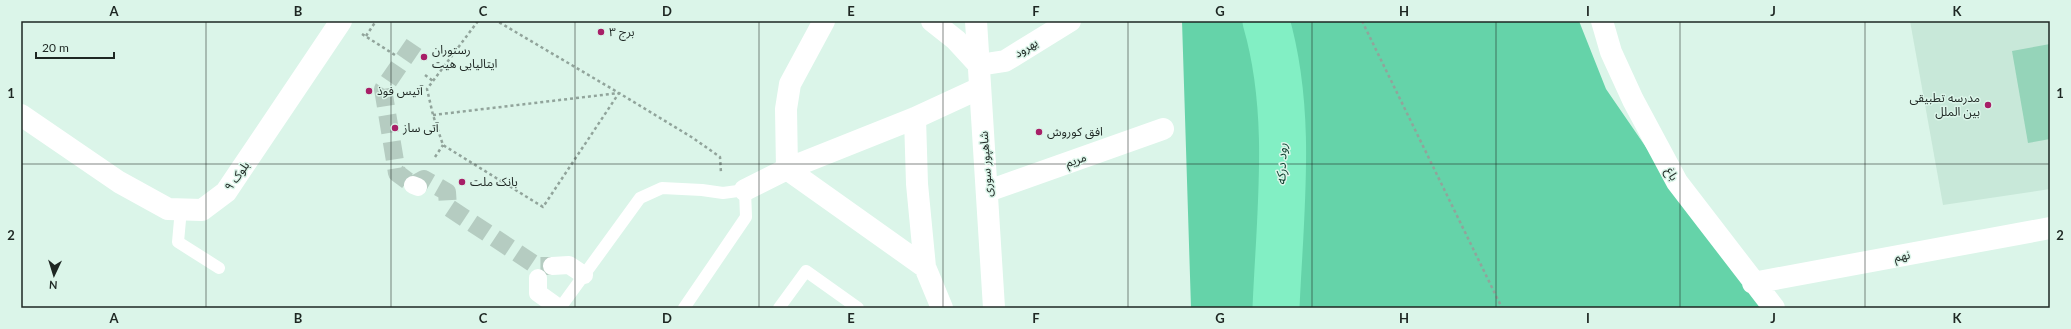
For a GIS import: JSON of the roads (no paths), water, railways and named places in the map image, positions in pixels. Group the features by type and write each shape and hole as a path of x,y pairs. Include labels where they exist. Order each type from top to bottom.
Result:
{"street":[{"name":"بلوک ۹","path":"21,115 119,182 168,209 202,210 226,192 341,21"},
{"path":"787,169 786,109 790,84 824,21"},
{"path":"932,21 956,40 979,65"},
{"name":"شاهپور سوری","path":"976,21 988,191 994,308"},
{"name":"بهرود","path":"979,65 1005,61 1070,21"},
{"name":"باغ","path":"1602,21 1611,52 1633,100 1677,182 1753,283 1774,308"},
{"path":"745,190 787,169 915,118 980,88"},
{"path":"915,118 917,184 925,267 942,308"},
{"name":"مریم","path":"988,191 1163,129"},
{"path":"787,169 925,267"},
{"name":"نهم","path":"1753,283 2050,228"},
{"path":"552,266 569,265 584,275"},
{"path":"538,278 538,293 560,308"}],"lane":[{"path":"560,308 640,198 662,188 702,190 723,193 745,190 746,217 684,308"},
{"path":"181,209 178,242 218,268"},
{"path":"778,308 806,270 858,308"}],"waterway":[{"name":"رود درکه","path":"1266,21 1280,92 1282,128 1282,200 1276,308"}],"tunnel":[{"path":"414,44 383,89 397,173 413,185 424,179 447,192 448,207 537,266 552,266"}],"place":[{"name":"برج ۳","path":"601,32"},
{"name":"رستوران ایتالیایی هیت","path":"424,57"},
{"name":"آتیس فوذ","path":"369,91"},
{"name":"مدرسه تطبیقی بین الملل","path":"1988,105"},
{"name":"آتی ساز","path":"395,128"},
{"name":"افق کوروش","path":"1039,132"},
{"name":"بانک ملت","path":"462,182"}]}
